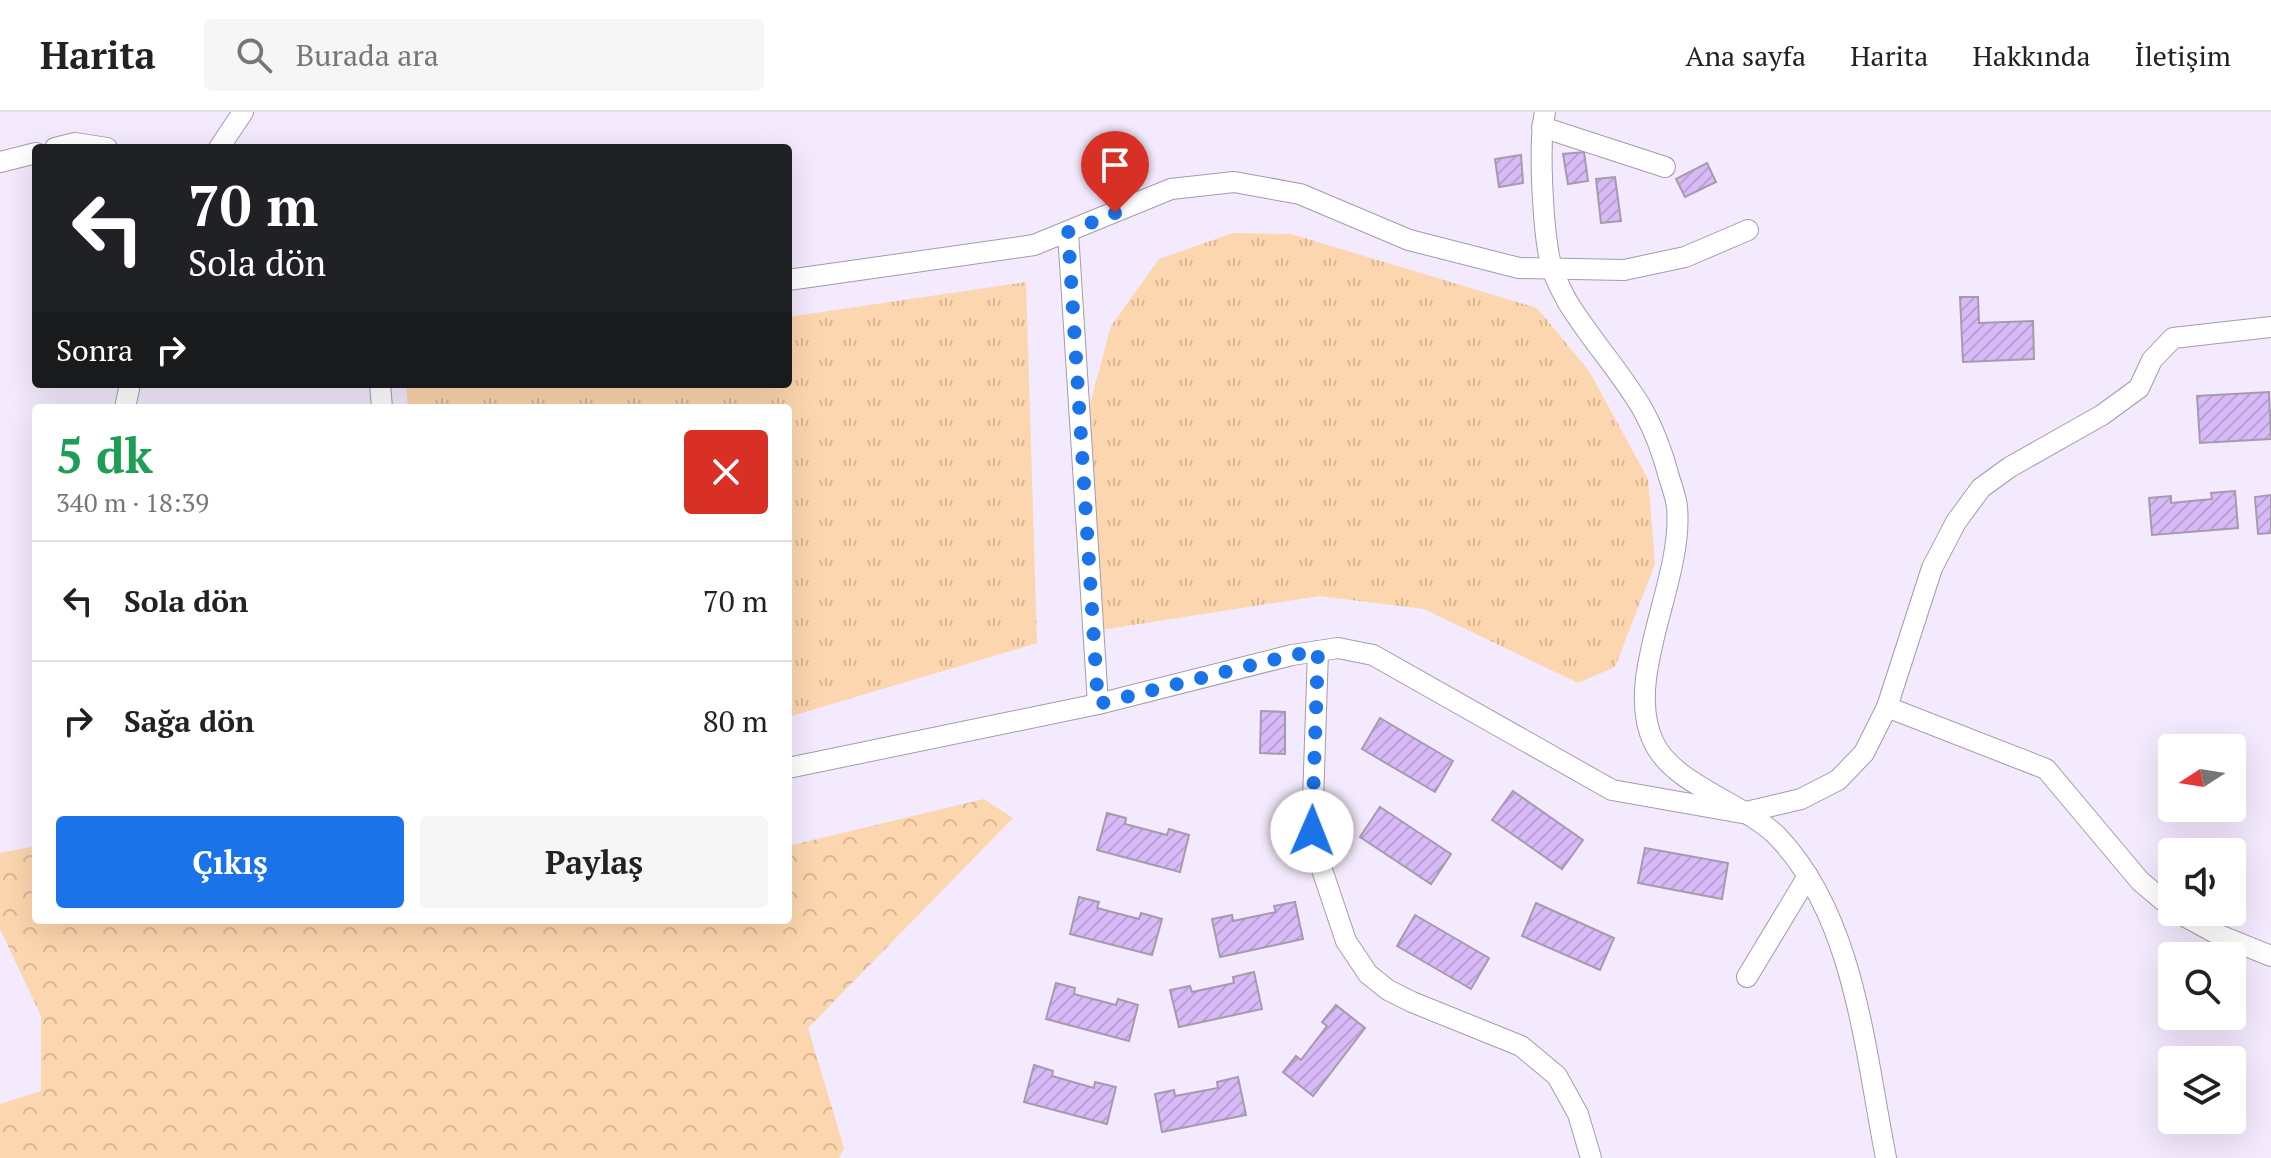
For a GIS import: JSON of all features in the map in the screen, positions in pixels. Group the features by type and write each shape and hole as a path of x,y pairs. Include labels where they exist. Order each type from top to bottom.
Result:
{"street":[{"path":"222,144 243,112"},
{"path":"1665,167 1543,119 1544,193 1552,268 1580,321 1642,409 1662,450 1677,506 1675,554 1648,660 1645,705 1653,742 1668,765 1776,835 1808,876 1834,925 1850,974 1886,1158"},
{"path":"0,162 32,154"},
{"path":"792,279 1034,245 1171,189 1234,182 1300,194 1409,240 1519,268 1624,270 1685,257 1748,230"},
{"path":"1068,232 1098,704"},
{"path":"792,767 1098,704 1292,655 1338,648 1373,655 1612,790 1742,813 1801,799 1838,780 1864,753 1887,707 1932,568 1956,522 1981,488 2038,450 2102,415 2139,388 2152,360 2173,338 2271,327"},
{"path":"1318,651 1311,823 1313,843 1346,941 1368,974 1388,990 1435,1013 1521,1046 1557,1076 1578,1114 1591,1158"},
{"path":"1887,707 2046,769 2140,881 2158,896"},
{"path":"1747,977 1808,876"},
{"path":"2203,926 2271,956"}],"green space":[{"path":"1233,233 1291,234 1537,308 1589,371 1648,479 1655,564 1615,667 1578,683 1424,609 1319,596 1101,630 1086,419 1111,326 1159,259"},
{"path":"1026,282 1037,643 792,716 792,404 408,404 406,388 792,388 792,316"},
{"path":"984,799 1013,818 808,1028 844,1148 839,1158 0,1158 0,1104 41,1091 41,1016 0,929 0,853 32,847 32,924 792,924 792,845"}],"building":[{"path":"1584,152 1588,181 1568,184 1563,154"},
{"path":"1521,155 1523,183 1499,187 1495,159"},
{"path":"1707,163 1716,182 1685,197 1676,179"},
{"path":"1615,177 1621,221 1601,223 1596,179"},
{"path":"1960,297 1978,297 1979,323 2033,321 2034,359 1963,362"},
{"path":"2269,392 2271,439 2200,443 2197,396"},
{"path":"2235,491 2238,528 2152,535 2149,498 2171,496 2171,503 2212,499 2211,493"},
{"path":"2271,495 2271,533 2258,534 2255,497"},
{"path":"1261,711 1285,712 1285,754 1260,753"},
{"path":"1380,718 1453,761 1435,792 1362,749"},
{"path":"1513,791 1583,840 1562,869 1492,820"},
{"path":"1380,807 1451,854 1431,884 1360,837"},
{"path":"1107,813 1126,818 1125,824 1167,835 1169,829 1189,835 1180,872 1097,850"},
{"path":"1645,848 1728,863 1722,899 1638,883"},
{"path":"1079,897 1099,902 1097,908 1139,919 1141,913 1162,919 1152,955 1070,934"},
{"path":"1295,902 1303,939 1220,957 1212,919 1232,915 1233,921 1276,912 1274,906"},
{"path":"1536,903 1614,938 1600,970 1522,936"},
{"path":"1415,915 1489,958 1471,989 1397,946"},
{"path":"1254,972 1262,1009 1179,1027 1170,990 1190,986 1192,992 1234,983 1233,977"},
{"path":"1056,983 1075,988 1074,994 1116,1005 1118,999 1138,1005 1129,1041 1046,1019"},
{"path":"1336,1005 1365,1028 1313,1096 1283,1072 1296,1056 1301,1060 1327,1026 1322,1022"},
{"path":"1034,1065 1053,1071 1052,1076 1094,1088 1095,1082 1116,1087 1107,1124 1024,1102"},
{"path":"1238,1077 1246,1115 1162,1132 1155,1094 1174,1090 1175,1096 1218,1088 1217,1082"}],"route":[{"path":"1115,213 1068,232 1098,704 1318,651 1312,831"}]}
